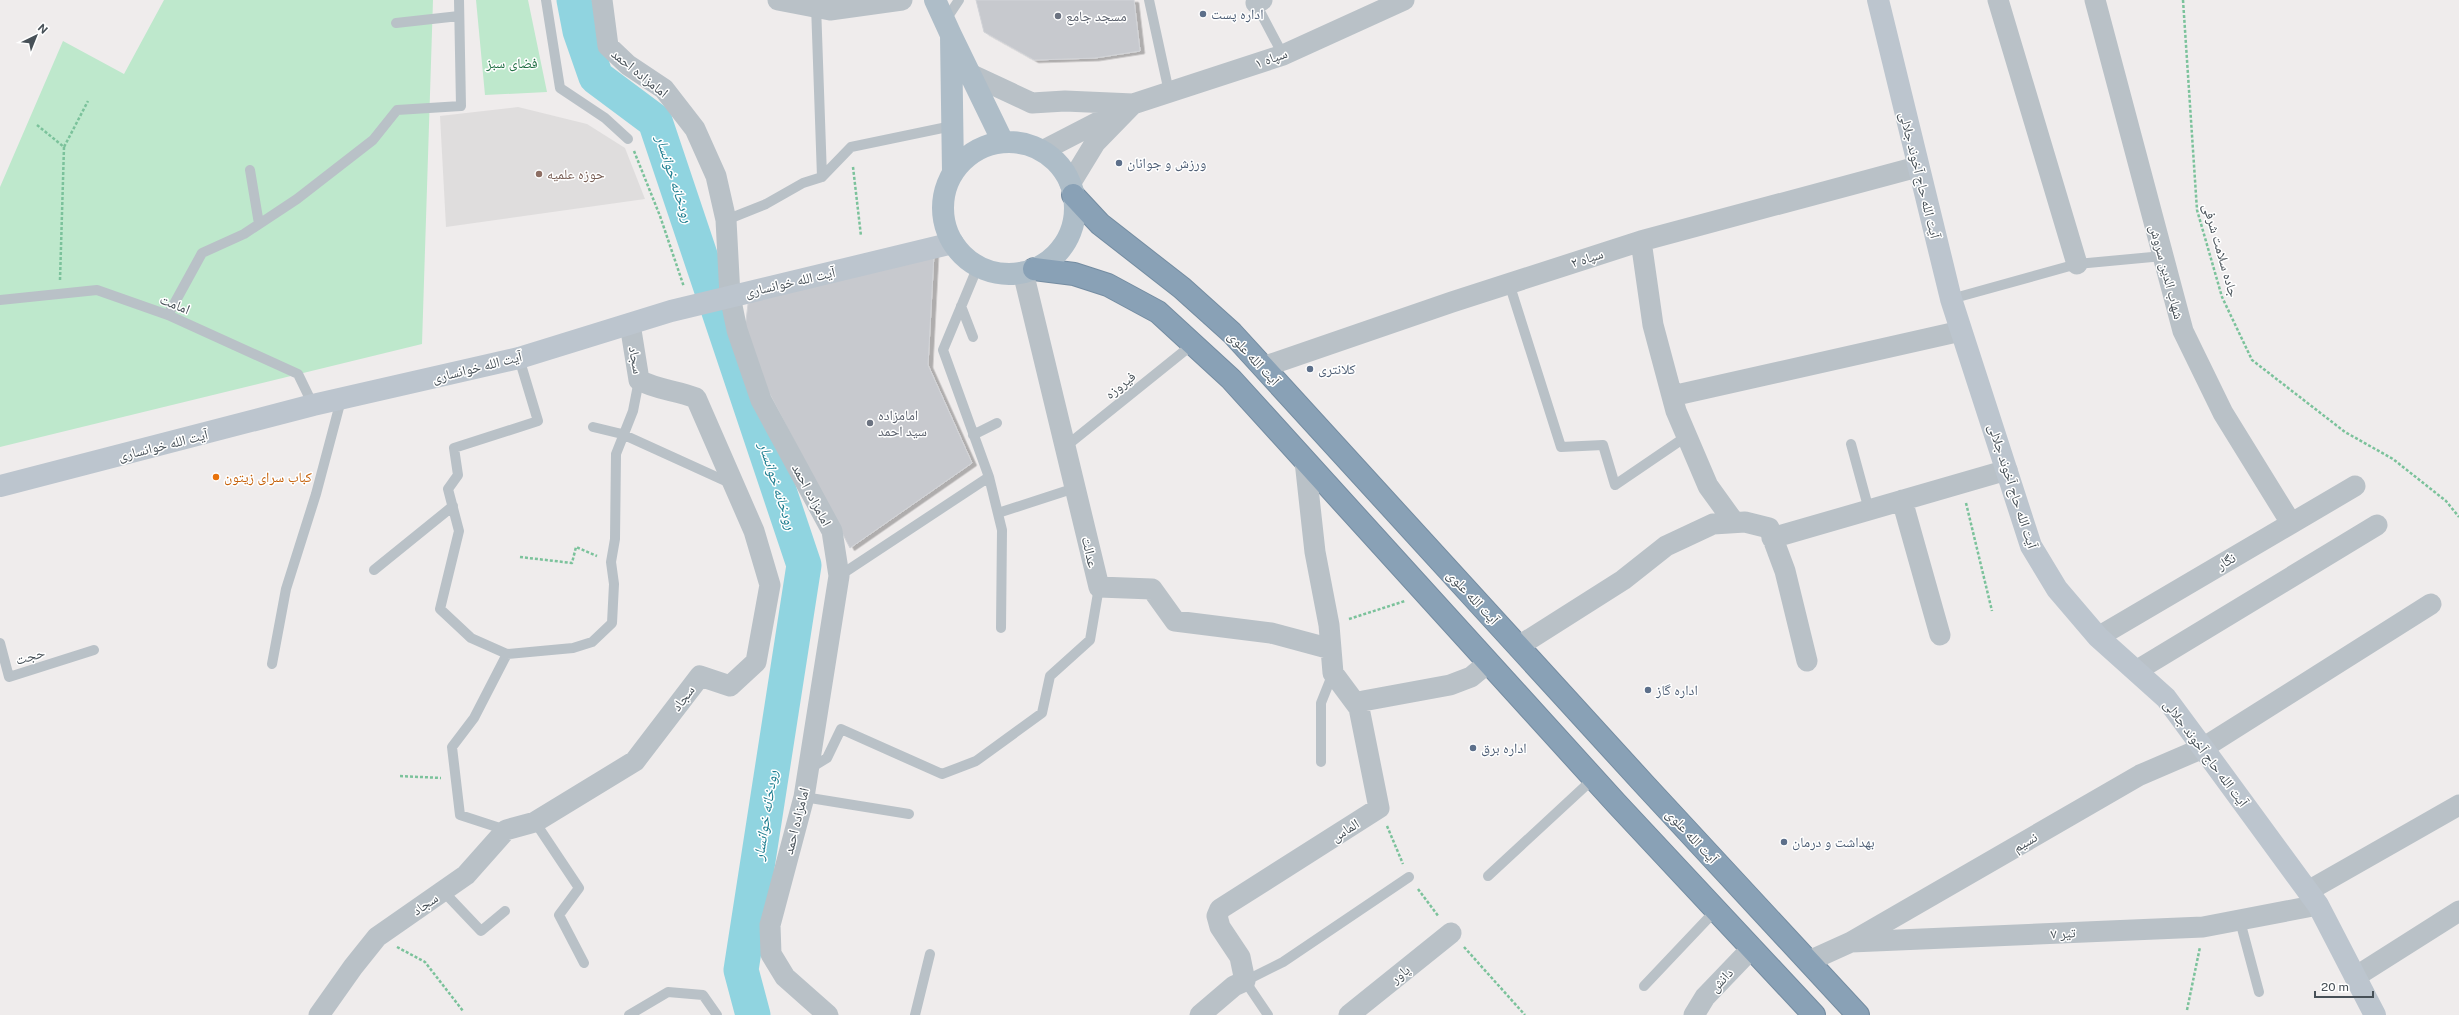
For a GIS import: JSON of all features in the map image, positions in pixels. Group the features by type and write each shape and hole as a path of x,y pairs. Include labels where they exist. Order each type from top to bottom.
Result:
{"highway":[{"name":"آیت الله علوی","path":"1071,189 1100,224 1182,288 1232,333 1644,784 1858,1015"},
{"path":"1028,270 1074,274 1108,285 1158,312 1231,379 1488,663 1814,1015"}],"main road":[{"path":"936,0 1003,142"},
{"path":"948,28 953,172"},
{"path":"1003,142 1024,144 1042,151 1059,165 1071,189 1074,213 1071,230 1062,247 1049,260 1028,270 1000,273 978,266 964,256 953,243 945,226 942,208 945,189 953,172 962,160 974,151 988,145 1003,142"}],"street":[{"name":"امامزاده احمد","path":"602,0 608,46 628,65 664,89 695,129 716,176 726,220 730,296 737,330 761,400 832,531 839,576 804,797 770,925 770,954 785,977 828,1015"},
{"path":"778,0 817,4 830,10 902,0"},
{"name":"سپاه ۱","path":"1133,104 1283,55 1404,0"},
{"name":"آیت الله حاج آخوند جلالی","path":"1878,0 1917,167 1951,299 2031,546 2057,589 2098,637 2166,698 2203,748 2313,898 2375,1015"},
{"path":"1998,0 2077,264"},
{"name":"شهاب الدین سروش","path":"2095,0 2183,331 2223,413 2291,524"},
{"path":"970,74 1032,103 1065,101 1133,104"},
{"path":"1042,151 1133,104"},
{"path":"1071,189 1095,143 1133,104"},
{"name":"سپاه ۲","path":"1263,367 1509,283 1641,241 1917,167"},
{"path":"1641,241 1653,325 1672,396 1708,486 1734,522"},
{"name":"آیت الله خوانساری","path":"0,486 313,405 341,400 519,358 691,306 953,243"},
{"name":"عدالت","path":"1028,270 1065,447 1098,588 1152,589 1174,621 1271,632 1331,649"},
{"name":"سجاد","path":"319,1015 353,967 377,937 466,875 506,830 535,822 635,761 700,676 730,686 756,662 770,585 754,531 696,398 675,390 652,387 639,380 630,324"},
{"path":"1672,396 1962,331"},
{"path":"1305,461 1315,552 1329,625 1333,673 1359,708 1363,700 1450,685 1471,677 1488,663"},
{"path":"1772,538 2007,470"},
{"name":"نگار","path":"2098,637 2355,486"},
{"path":"1902,500 1940,635"},
{"path":"1519,646 1623,580 1666,546 1713,524 1745,522 1769,528 1785,571 1807,661"},
{"path":"2136,671 2377,525"},
{"name":"نسیم","path":"1851,942 2140,775 2203,748 2432,604"},
{"name":"الماس","path":"1245,981 1240,956 1220,927 1217,916 1220,909 1379,808 1359,708"},
{"name":"۷ تیر","path":"1809,961 1851,942 2203,927 2240,921 2313,898 2459,805"},
{"path":"2355,977 2459,911"},
{"name":"پاور","path":"1349,1015 1451,933"},
{"name":"دانش","path":"1694,1015 1705,997 1752,948"},
{"path":"1200,1015 1234,986 1245,981"}],"lane":[{"path":"168,315 202,253 244,234 298,198 372,140 397,110 461,106 459,0"},
{"path":"546,0 560,88 605,118 628,139"},
{"path":"948,28 958,0"},
{"path":"1149,0 1169,92"},
{"path":"1257,1 1283,55"},
{"path":"817,4 822,177"},
{"path":"396,23 459,16"},
{"path":"726,220 766,204 803,184 822,177 851,147 952,126"},
{"path":"250,170 259,224"},
{"path":"1951,299 2077,264 2163,256"},
{"path":"978,266 943,350 989,477 1002,530 1001,628"},
{"path":"1509,283 1561,447 1602,445 1615,485 1687,436"},
{"name":"امامت","path":"0,300 97,290 168,315 298,374 313,405"},
{"path":"961,306 973,337"},
{"name":"فیروزه","path":"1065,447 1193,344"},
{"path":"519,358 538,421 454,448 458,475 448,489 459,531 440,609 471,638 507,654 573,648 592,642 612,623 614,584 611,562 615,539 616,454 622,434 633,411 639,380"},
{"path":"272,664 286,589 316,494 341,400"},
{"path":"973,434 997,423"},
{"path":"593,427 622,434 734,486"},
{"path":"1851,444 1869,510"},
{"path":"839,576 989,477"},
{"path":"998,512 1075,488"},
{"path":"374,570 453,506"},
{"path":"808,770 827,758 842,729 942,774 976,761 1042,714 1050,676 1090,640 1098,588"},
{"name":"حجت","path":"0,643 9,677 94,650"},
{"path":"506,830 460,814 452,746 474,718 507,654"},
{"path":"1321,762 1321,703 1333,673"},
{"path":"1488,876 1594,778"},
{"path":"804,797 909,814"},
{"path":"535,822 579,888 559,915 584,963"},
{"path":"1268,1015 1245,981 1283,962 1409,877"},
{"path":"443,891 480,931 506,912"},
{"path":"1644,986 1716,910"},
{"path":"2240,921 2259,992"},
{"path":"915,1015 930,954"},
{"path":"629,1015 668,992 703,994 718,1015"}],"path":[{"name":"جاده سلامت شرفی","path":"2183,0 2197,210 2222,297 2252,360 2345,432 2393,459 2446,501 2459,517"},
{"path":"60,293 64,147 88,101"},
{"path":"37,125 64,147"},
{"path":"628,139 660,216 691,306"},
{"path":"851,147 861,236"},
{"path":"1961,483 1992,611"},
{"path":"520,558 572,563 576,547 611,562"},
{"path":"1329,625 1426,595"},
{"path":"400,776 456,778"},
{"path":"2188,1010 2203,927"},
{"path":"377,937 424,962 463,1010"}],"shaded area":[{"name":"حوزه علمیه","path":"518,107 587,124 625,148 645,199 446,227 440,116"}],"green space":[{"path":"164,0 433,0 422,344 0,447 0,187 63,41 124,74"},
{"name":"فضای سبز","path":"476,0 528,0 547,92 485,95"}],"building":[{"name":"مسجد جامع","path":"976,0 1134,0 1140,51 1095,58 1034,60 984,32"},
{"name":"امامزاده سید احمد","path":"934,253 928,365 972,463 850,548 764,383 745,329 748,304 761,296"}],"waterway":[{"name":"رودخانه خوانسار","path":"574,0 580,31 596,77 655,121 804,565 741,970 753,1015"}],"place":[{"name":"اداره پست","path":"1203,14"},
{"name":"مسجد جامع","path":"1058,16"},
{"name":"ورزش و جوانان","path":"1119,163"},
{"name":"حوزه علمیه","path":"539,174"},
{"name":"کلانتری","path":"1310,369"},
{"name":"امامزاده سید احمد","path":"870,423"},
{"name":"کباب سرای زیتون","path":"216,477"},
{"name":"اداره گاز","path":"1648,690"},
{"name":"اداره برق","path":"1473,748"},
{"name":"بهداشت و درمان","path":"1784,842"}]}
